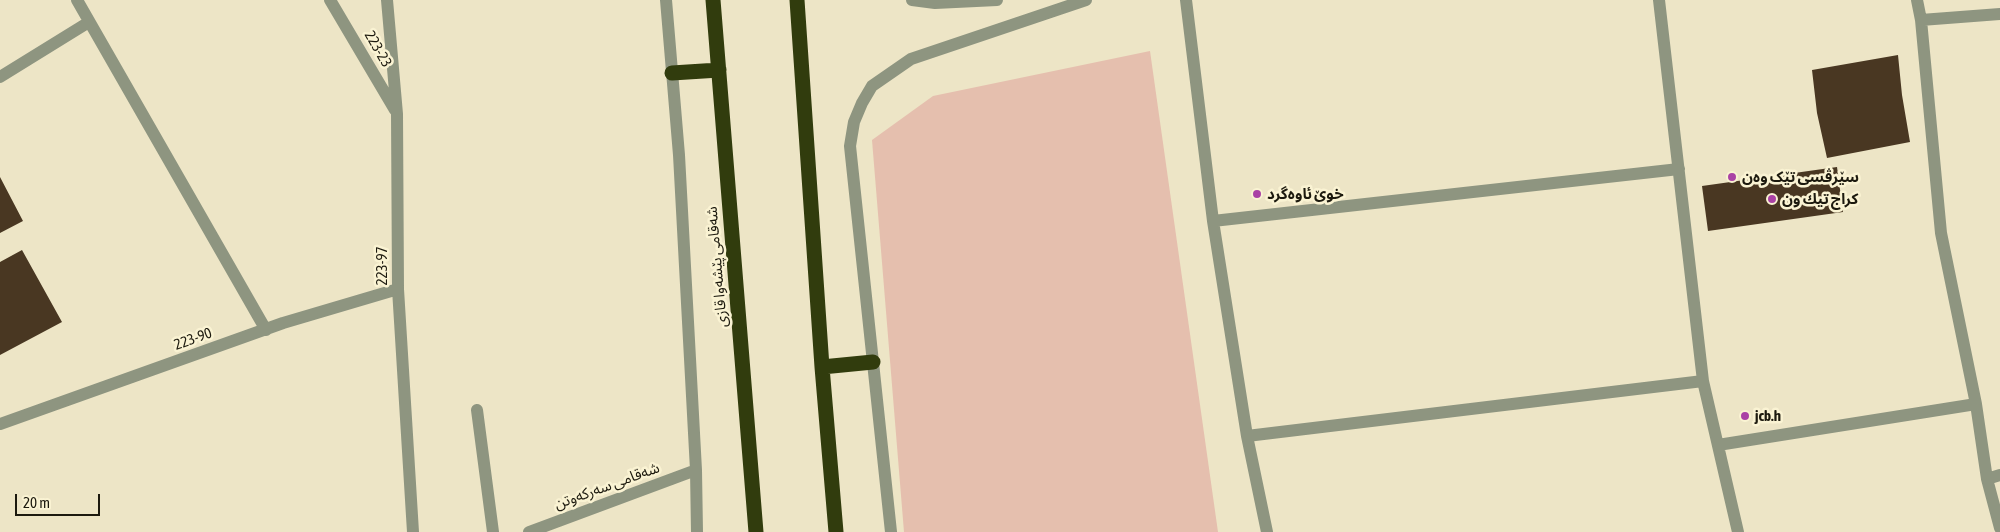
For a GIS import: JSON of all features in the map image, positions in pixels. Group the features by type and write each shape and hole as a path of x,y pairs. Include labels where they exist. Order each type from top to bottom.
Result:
{"highway":[{"name":"شەقامی پێشەوا قازی","path":"713,0 756,532"},
{"path":"797,0 822,368 836,532"},
{"path":"672,73 718,70"},
{"path":"822,368 873,362"}],"street":[{"path":"77,0 266,330"},
{"name":"223-23","path":"330,0 397,114"},
{"name":"223-97","path":"387,0 397,114 398,289 414,532"},
{"path":"666,0 679,165 696,470 697,532"},
{"path":"912,0 935,3 997,0"},
{"path":"891,532 850,146 854,122 872,86 910,59 1086,0"},
{"path":"1186,0 1213,221 1247,436 1267,532"},
{"path":"1659,0 1703,381 1738,532"},
{"path":"1917,0 1921,20 1941,233 1976,404 1987,479 2000,528"},
{"path":"1921,20 2000,14"},
{"path":"0,76 89,22"},
{"path":"1213,221 1679,169"},
{"name":"223-90","path":"0,424 266,330 398,289"},
{"path":"1247,436 1703,381"},
{"path":"1718,444 1976,404"},
{"path":"477,410 492,532"},
{"name":"شەقامی سەرکەوتن","path":"529,532 696,470"},
{"path":"1987,479 2000,475"}],"shaded area":[{"path":"1150,51 1218,532 904,532 872,140 933,96"}],"building":[{"path":"1898,55 1902,95 1910,142 1827,158 1817,113 1812,70"},
{"name":"كراج تيك ون","path":"1837,167 1843,212 1708,231 1702,186"},
{"path":"0,177 23,221 0,233"},
{"path":"22,250 62,322 0,355 0,262"}],"place":[{"name":"سێرڤسی تێک وەن","path":"1732,177"},
{"name":"خوێ ئاوەگرد","path":"1257,194"},
{"name":"كراج تيك ون","path":"1772,199"},
{"name":"jcb.h","path":"1745,416"}]}
